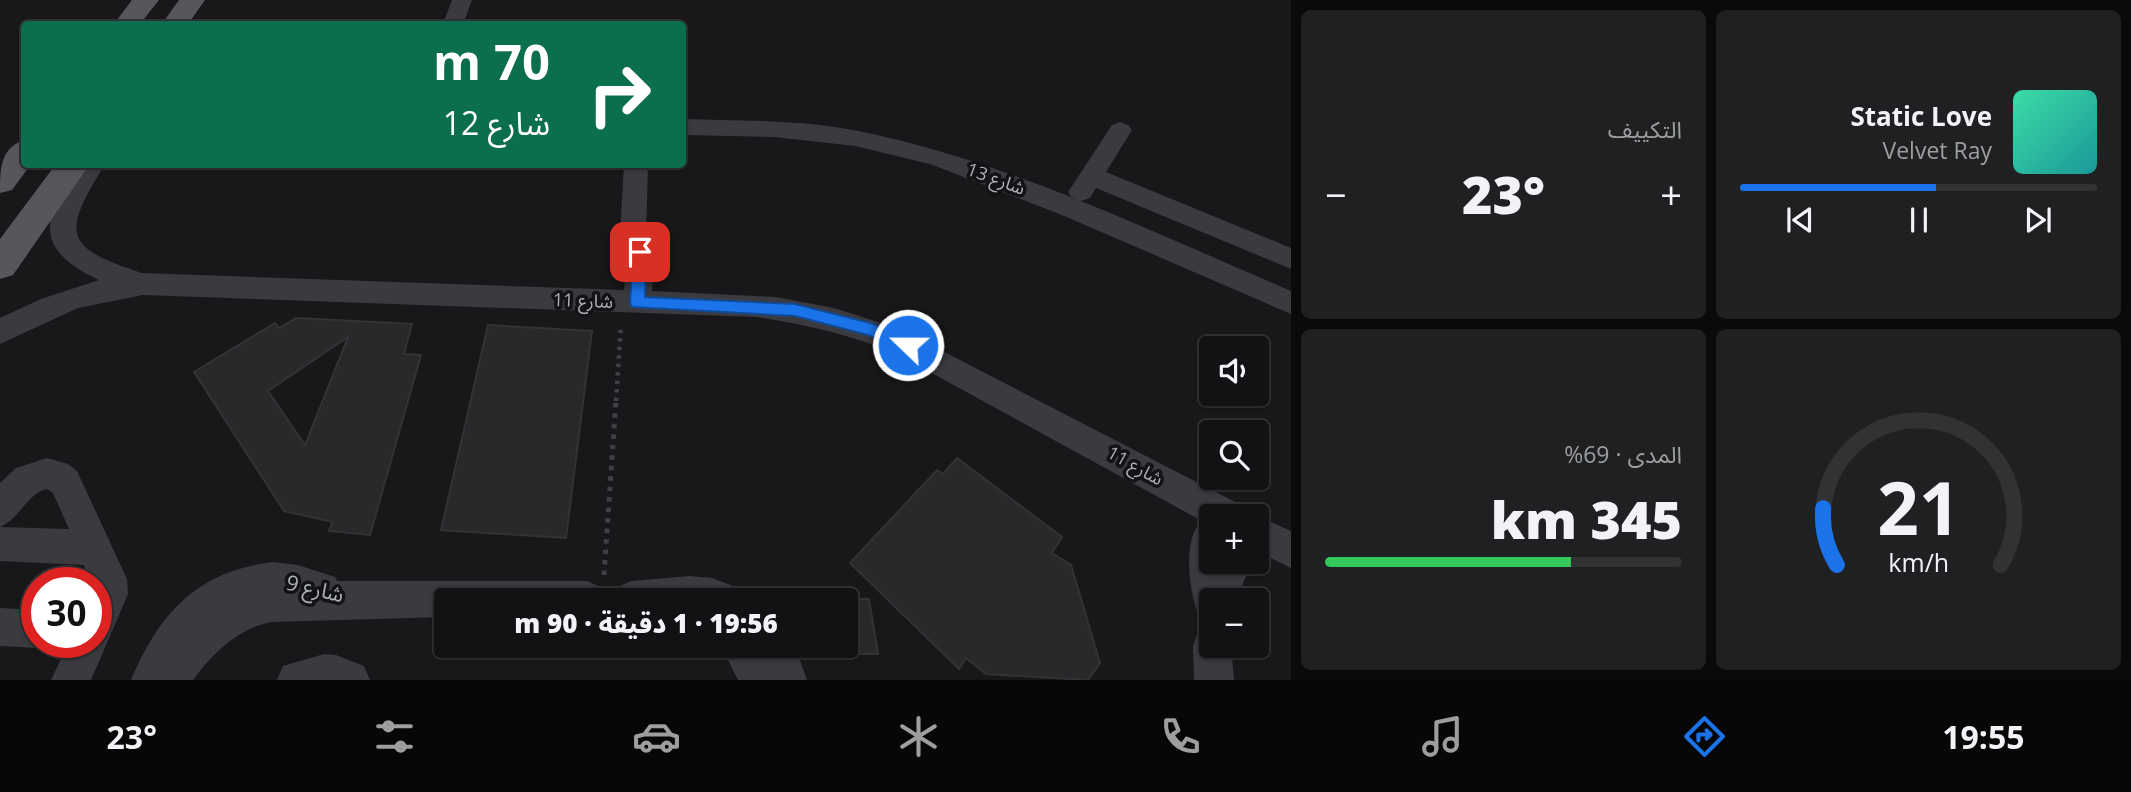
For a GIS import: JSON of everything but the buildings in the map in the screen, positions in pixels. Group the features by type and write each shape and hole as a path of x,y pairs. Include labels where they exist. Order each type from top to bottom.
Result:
{"main road":[{"path":"129,21 146,0"},
{"path":"177,21 192,0"},
{"path":"0,181 21,155"},
{"path":"0,265 71,168"}],"street":[{"path":"454,21 462,0"},
{"name":"شارع 13","path":"686,127 774,129 855,138 936,157 1071,208 1291,303"},
{"path":"1071,208 1120,130"},
{"name":"شارع 11","path":"90,168 65,205 62,229 65,240 71,251 91,267 143,284"},
{"path":"625,303 640,260 633,237 636,168"},
{"path":"1091,176 1291,258"},
{"name":"شارع 11","path":"0,332 31,314 86,293 143,284 757,306 795,310 870,329 943,362 1199,509"},
{"path":"0,510 22,482 48,473 58,476 65,482 104,567"},
{"path":"1269,539 1291,550"},
{"path":"0,544 96,548"},
{"name":"شارع 9","path":"151,680 165,649 183,625 204,606 227,592 251,583 275,580 356,599"},
{"name":"شارع 9","path":"169,680 196,645 233,616 255,607 276,603 356,599 434,598"},
{"path":"0,627 21,628"},
{"path":"71,680 81,658"},
{"path":"747,658 760,680"},
{"path":"781,658 787,680"},
{"path":"1213,658 1214,680"},
{"path":"297,680 312,673 331,672 350,680"}],"path":[{"path":"607,588 625,303"}],"route":[{"path":"640,252 637,303 757,306 795,310 870,329 908,345"}]}
